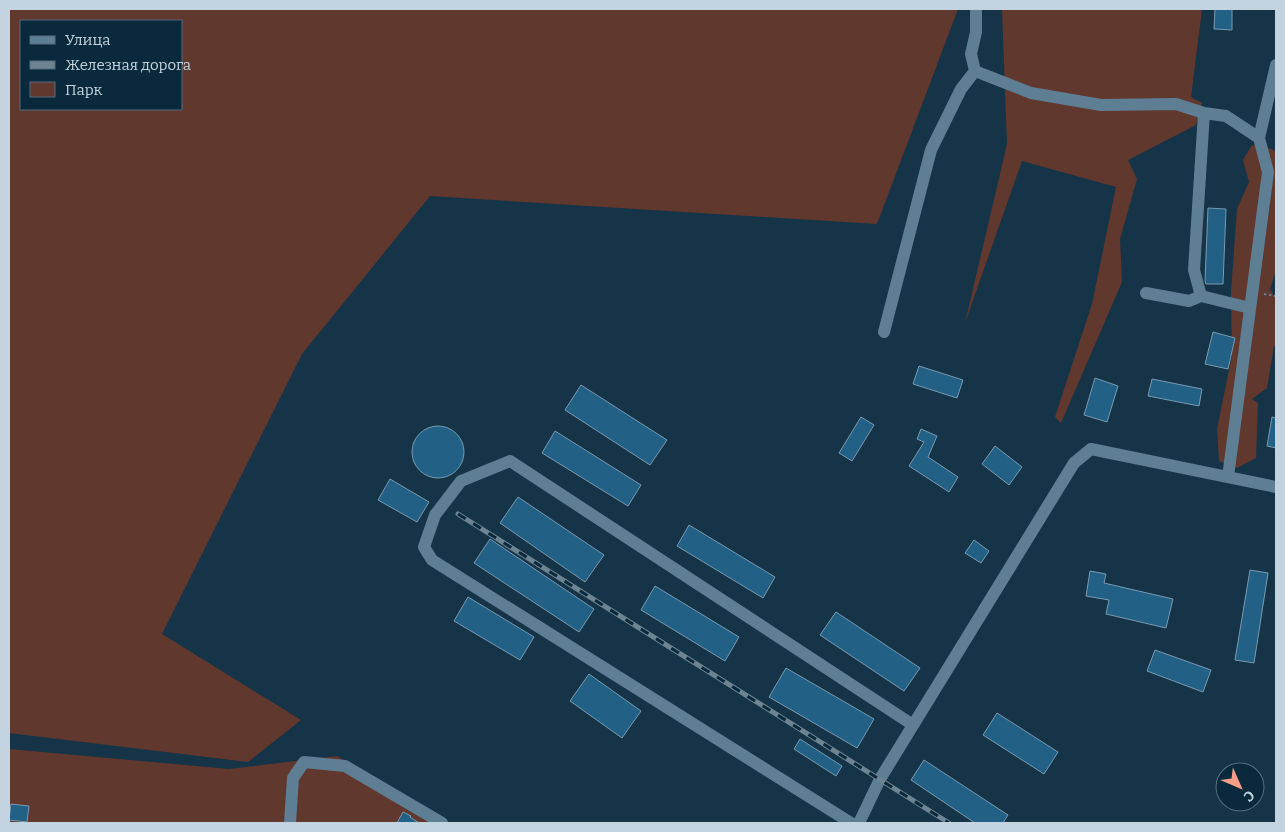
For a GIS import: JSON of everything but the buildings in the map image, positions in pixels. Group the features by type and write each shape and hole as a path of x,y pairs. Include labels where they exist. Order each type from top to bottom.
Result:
{"street":[{"path":"884,332 931,150 961,89 975,70 972,54 976,32 976,9"},
{"path":"1258,138 1276,65"},
{"path":"975,70 1031,92 1101,105 1176,104 1226,116 1258,138 1272,169 1250,308 1228,477"},
{"path":"1201,296 1194,270 1204,112"},
{"path":"1146,293 1189,301 1201,296 1250,308"},
{"path":"859,823 880,780 1074,463 1092,450 1276,487"},
{"path":"851,823 432,560 424,547 435,516 461,481 510,461 913,725"},
{"path":"290,823 293,778 304,762 345,766 442,823"}],"green space":[{"path":"9,9 958,9 877,224 430,196 302,354 162,634 301,720 248,762 9,733"},
{"path":"1002,9 1202,9 1191,97 1202,103 1196,125 1128,160 1137,179 1120,239 1122,282 1061,423 1055,417 1092,304 1116,187 1022,161 965,323 1007,144"},
{"path":"1252,145 1272,149 1276,152 1276,270 1270,289 1276,299 1276,346 1274,346 1267,388 1252,399 1258,403 1256,458 1237,468 1219,461 1217,429 1232,355 1231,292 1237,209 1249,182 1243,160"},
{"path":"9,749 229,769 337,756 447,823 9,823"}],"railway":[{"path":"458,514 949,823"}]}
